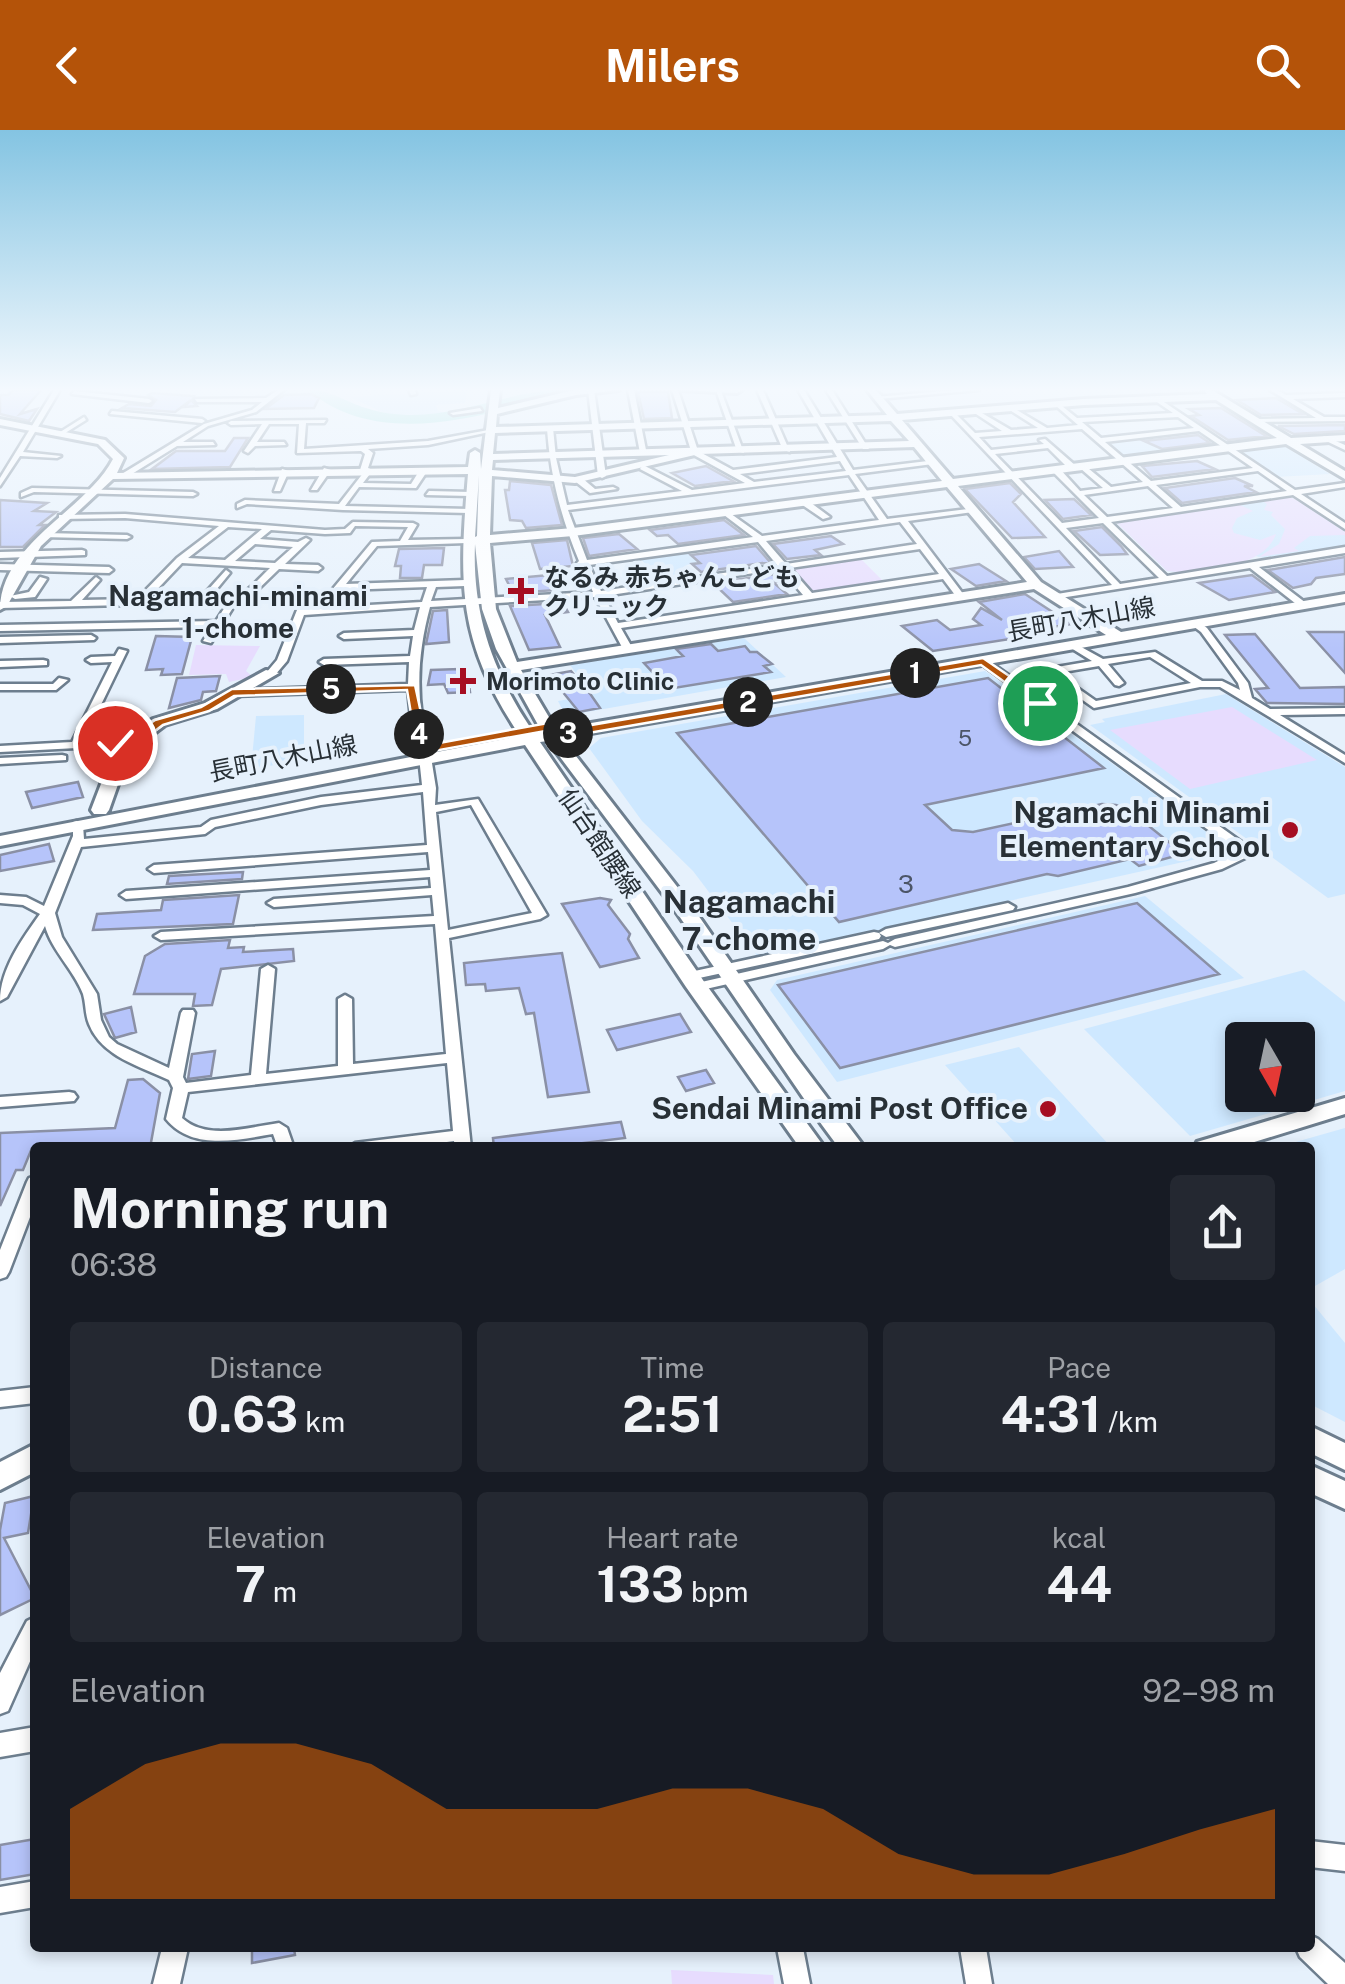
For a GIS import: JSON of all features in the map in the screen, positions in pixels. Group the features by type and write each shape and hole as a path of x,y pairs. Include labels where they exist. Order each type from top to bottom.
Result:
{"street":[{"path":"3,598 28,555 45,535 93,490 115,477"},
{"path":"148,477 222,477"},
{"path":"278,489 283,477"},
{"path":"314,488 322,477"},
{"path":"341,506 363,477"},
{"path":"358,485 413,486 420,477"},
{"name":"仙台館腰線","path":"479,477 469,511 466,584 483,660 527,735 693,982 810,1142"},
{"name":"仙台館腰線","path":"481,477 487,603 512,667 551,731 849,1142"},
{"path":"528,477 579,480 599,477"},
{"path":"667,477 690,492"},
{"path":"739,477 754,485"},
{"path":"564,508 820,477"},
{"path":"854,477 884,521"},
{"path":"945,477 1036,585 1114,634"},
{"path":"100,810 118,758 130,743 159,722 205,709 270,673 282,660 300,612 328,599 376,544 467,542 573,532 1003,477"},
{"path":"1014,477 1118,587"},
{"path":"1063,477 1165,579"},
{"path":"1091,477 1109,489"},
{"path":"1141,477 1179,509"},
{"path":"1079,493 1205,477"},
{"path":"1271,477 1345,527"},
{"path":"554,479 581,562 628,649"},
{"path":"799,479 815,490"},
{"path":"579,480 593,491 613,489"},
{"path":"32,482 152,497 188,497"},
{"path":"1061,526 1345,485"},
{"path":"24,495 32,490 93,490"},
{"path":"429,493 472,494"},
{"path":"240,506 245,502 294,499 341,506 469,511"},
{"path":"804,502 826,517"},
{"path":"402,544 422,510"},
{"path":"581,562 973,510"},
{"path":"728,513 758,538 809,596"},
{"path":"62,517 166,519 325,532 347,531 353,524 413,525"},
{"path":"154,528 166,519"},
{"path":"902,519 962,597"},
{"path":"140,602 180,560 225,525"},
{"path":"200,604 226,568 272,526"},
{"path":"45,535 126,537"},
{"path":"3,598 74,603 232,604 243,599 302,542 253,541"},
{"path":"300,612 424,608 598,594 922,546"},
{"path":"1057,598 1345,550"},
{"path":"0,554 82,553"},
{"path":"180,560 226,568 318,568"},
{"path":"1252,565 1298,603"},
{"path":"0,567 109,570"},
{"path":"615,626 944,576"},
{"path":"3,598 32,595 43,579"},
{"path":"74,603 96,580"},
{"path":"339,588 466,584"},
{"path":"432,585 418,633 412,687 430,788 463,1141"},
{"path":"512,667 1036,585"},
{"name":"長町八木山線","path":"551,731 1074,646 1114,634 1196,624 1345,595"},
{"path":"0,832 100,810 1298,603"},
{"path":"208,641 232,604"},
{"path":"0,628 218,624"},
{"path":"1196,624 1243,683 1247,699"},
{"path":"344,636 418,633"},
{"path":"0,640 73,642 91,638"},
{"path":"1074,646 1102,662 1118,682"},
{"path":"1045,672 1152,654 1200,684"},
{"path":"77,744 120,655 92,660"},
{"path":"324,662 414,659"},
{"path":"693,982 1218,866 1241,855 1239,846 983,661"},
{"path":"0,664 43,663"},
{"path":"0,687 56,687 63,680"},
{"path":"1064,684 1094,705 1200,684 1222,684 1345,760"},
{"path":"232,693 412,687"},
{"path":"1267,712 1345,711"},
{"path":"0,749 130,743"},
{"path":"0,762 62,758"},
{"path":"76,844 205,830 211,824 321,801 430,788"},
{"name":"長町八木山線","path":"0,842 217,791"},
{"path":"160,936 442,928 540,915 474,801 431,808"},
{"path":"0,998 48,913 76,844 77,825"},
{"path":"154,869 434,848"},
{"path":"126,895 437,874"},
{"path":"274,903 438,891"},
{"path":"0,898 26,901 48,913 54,937 90,994 94,1020 103,1039 178,1082 258,1079 454,1058"},
{"path":"258,1079 268,969"},
{"path":"346,999 346,1069"},
{"path":"188,1013 174,1119 181,1128 203,1136 278,1128 284,1142"},
{"path":"0,1102 69,1097"},
{"path":"1226,1142 1345,1106"},
{"path":"0,1272 30,1195"},
{"path":"0,1399 30,1396"},
{"path":"1315,1442 1345,1457"},
{"path":"0,1476 30,1461"},
{"path":"1315,1481 1345,1496"},
{"path":"0,1703 24,1668"},
{"path":"0,1745 30,1740"},
{"path":"1315,1855 1345,1858"},
{"path":"0,1900 30,1895"},
{"path":"166,1984 175,1952"},
{"path":"791,1952 797,1984"},
{"path":"975,1952 979,1984"},
{"path":"1314,1952 1345,1980"}],"shaded area":[{"path":"1284,496 1295,499 1345,532 1345,547 1167,571 1116,522"},
{"path":"1284,496 1295,499 1345,535 1310,536 1294,548 1299,551 1259,557 1279,544 1285,529 1271,515 1273,512 1264,510 1267,504 1261,500"},
{"path":"1238,504 1253,511 1237,518 1234,533 1260,540 1276,534 1260,554 1219,567 1167,571 1116,522"},
{"path":"684,550 698,563 686,565 698,577 675,580 662,568 651,569 638,557"},
{"path":"860,558 885,583 816,593 790,570"},
{"path":"744,638 786,677 581,713 562,709 558,701 592,695 570,665"},
{"path":"196,645 260,646 246,671 253,677 229,682 226,674 189,675"},
{"path":"985,671 1227,847 1228,852 758,957 693,871 642,821 589,748 601,738"},
{"name":"Ngamachi Minami Elementary School","path":"1226,694 1345,767 1345,894 1328,898 1090,725 1105,722 1102,719"},
{"path":"1232,707 1317,760 1190,789 1110,730"},
{"path":"304,715 304,760 251,769 256,716"},
{"path":"1145,896 1244,978 837,1082 770,990 777,980"},
{"path":"1304,970 1345,1002 1345,1091 1315,1100 1315,1022 1225,1022 1225,1112 1273,1112 1190,1136 1084,1029"},
{"path":"1019,1047 1106,1142 1014,1142 945,1065"},
{"path":"1345,1128 1345,1269 1315,1286 1315,1142 1296,1142"},
{"path":"1315,1306 1345,1343 1345,1422 1315,1407"},
{"path":"671,1970 773,1975 774,1984 672,1984"}],"building":[{"path":"678,477 725,477 733,481 695,486"},
{"path":"1235,478 1253,486 1244,486 1256,492 1182,503 1165,488"},
{"path":"510,481 551,485 562,525 526,528 522,521 510,520 505,490 509,490"},
{"path":"1010,483 1021,494 1013,502 1045,537 1012,538 965,489"},
{"path":"1074,499 1091,515 1063,519 1045,500"},
{"path":"0,500 47,503 34,511 56,512 39,525 45,525 23,547 0,547"},
{"path":"724,520 744,535 678,544 668,535 657,536 650,530"},
{"path":"1102,527 1127,554 1100,555 1074,531"},
{"path":"619,534 637,549 589,556 583,538"},
{"path":"831,536 843,544 815,550 821,555 787,559 773,544"},
{"path":"567,540 573,566 540,569 532,543"},
{"path":"756,546 770,562 701,572 692,564 700,563 691,555"},
{"path":"444,548 442,565 424,565 422,578 400,578 401,566 395,566 399,549"},
{"path":"1059,551 1073,567 1035,569 1024,557"},
{"path":"1345,557 1345,574 1316,578 1311,584 1293,588 1268,570"},
{"path":"979,564 1006,581 976,586 951,569"},
{"path":"776,574 784,580 773,582 787,594 733,602 713,583"},
{"path":"549,575 557,590 513,593 506,579"},
{"path":"1252,575 1275,592 1229,600 1199,583"},
{"path":"1025,594 1071,624 1017,633 1023,637 933,651 902,626 937,620 950,630 981,625 973,619 981,608 1002,620 979,602"},
{"path":"563,603 568,612 545,615 560,647 529,650 510,606"},
{"path":"447,610 449,642 426,644 433,611"},
{"path":"1308,632 1345,632 1345,673"},
{"path":"1255,634 1300,688 1345,687 1345,704 1267,703 1255,689 1268,688 1225,635"},
{"path":"156,636 192,637 182,674 161,675 163,669 146,670"},
{"path":"711,644 718,651 745,646 772,664 764,666 771,672 668,689 644,663 683,656 676,649"},
{"path":"459,669 459,676 468,678 470,692 448,693 444,684 428,685 431,670"},
{"path":"571,671 600,708 579,712 549,675"},
{"path":"220,676 216,691 203,692 201,700 169,708 177,678"},
{"path":"988,678 1104,768 925,805 952,830 973,832 1102,804 1116,805 1129,810 1175,847 1179,855 1139,866 1130,859 1058,876 1047,874 839,922 677,733"},
{"path":"78,782 83,797 32,808 26,792"},
{"path":"49,844 54,861 0,871 0,855"},
{"path":"243,872 242,879 167,884 169,876"},
{"path":"239,895 233,924 93,930 97,914 161,910 163,900"},
{"path":"611,900 608,905 630,934 628,939 639,958 600,967 562,904"},
{"path":"1137,903 1219,974 840,1068 778,985"},
{"path":"230,940 228,948 244,947 243,952 293,949 294,961 221,969 212,1005 193,1006 195,994 134,994 145,956 165,944"},
{"path":"562,953 589,1092 548,1097 534,1013 526,1014 519,988 486,991 485,984 466,985 464,963"},
{"path":"131,1007 136,1032 115,1038 104,1014"},
{"path":"680,1014 691,1032 617,1050 607,1030"},
{"path":"215,1051 211,1076 188,1079 192,1054"},
{"path":"706,1070 714,1083 686,1091 678,1077"},
{"path":"143,1079 160,1093 151,1142 30,1142 23,1170 16,1170 0,1206 0,1133 115,1128 128,1080"},
{"path":"621,1122 625,1138 592,1142 493,1142 493,1138"},
{"path":"30,1497 28,1533 4,1538 30,1588 30,1600 0,1615 0,1530 5,1503"},
{"path":"30,1840 30,1875 0,1880 0,1845"},
{"path":"252,1952 295,1952 295,1955 252,1963"}],"place":[{"name":"なるみ 赤ちゃんこども クリニック","path":"521,591"},
{"name":"Morimoto Clinic","path":"463,681"},
{"name":"Ngamachi Minami Elementary School","path":"1290,830"},
{"name":"Sendai Minami Post Office","path":"1048,1109"}],"district":[{"name":"Nagamachi-minami 1-chome","path":"238,612"},
{"name":"Nagamachi 7-chome","path":"749,920"}],"route":[{"path":"115,743 130,743 159,722 205,709 232,693 412,687 423,749 548,726 554,735 983,661 1040,703"}]}
